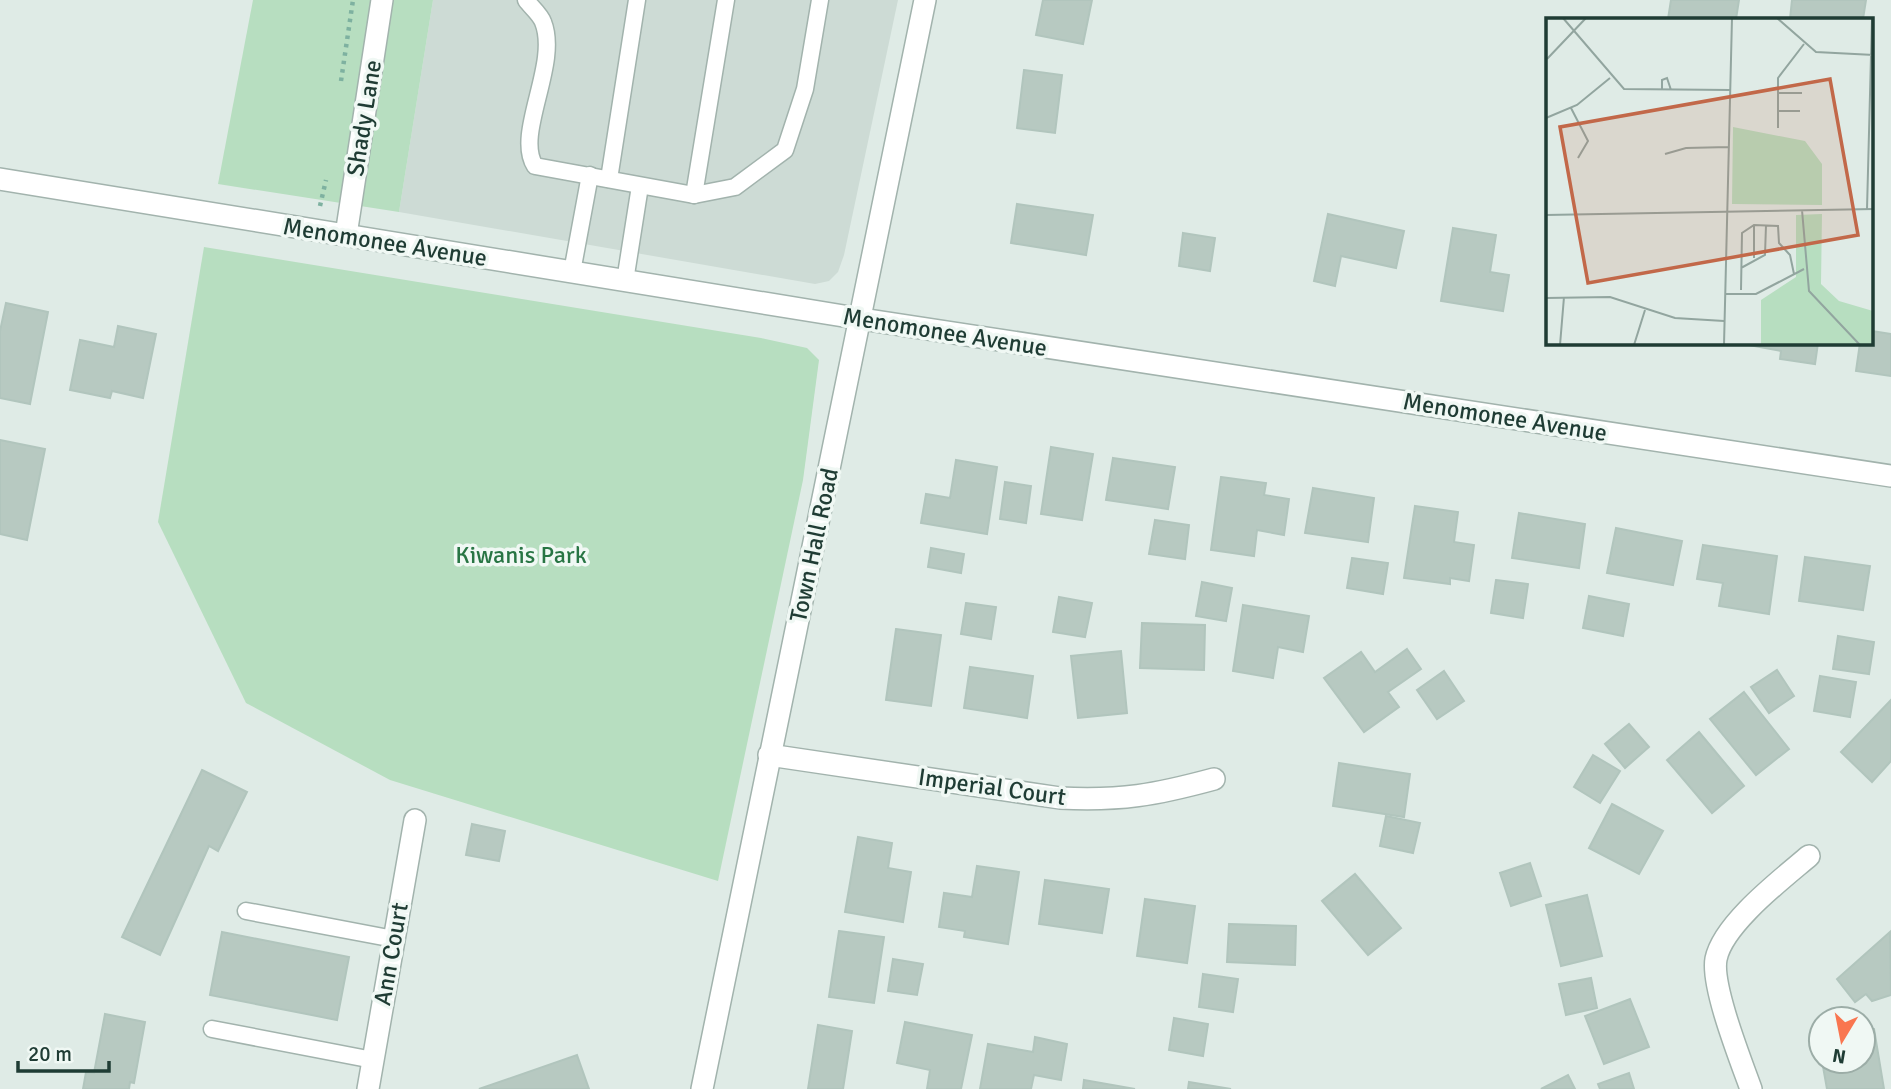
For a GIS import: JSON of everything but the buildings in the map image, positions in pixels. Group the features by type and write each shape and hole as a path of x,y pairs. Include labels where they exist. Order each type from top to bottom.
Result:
{"street":[{"name":"Shady Lane","path":"346,235 382,0"},
{"name":"Town Hall Road","path":"702,1089 769,755 862,319 925,0"},
{"name":"Menomonee Avenue","path":"0,179 862,319 1891,476"},
{"name":"Imperial Court","path":"769,755 1060,798 1100,800 1152,796 1214,779"},
{"name":"Ann Court","path":"368,1089 415,820"},
{"path":"1751,1089 1719,985 1716,962 1720,947 1753,904 1809,856"}],"lane":[{"path":"526,0 542,20 547,39 546,61 528,148 535,166 694,195 735,187 785,150 806,89 820,0"},
{"path":"609,179 637,0"},
{"path":"694,195 726,0"},
{"path":"572,272 590,175"},
{"path":"625,281 640,186"},
{"path":"246,911 394,939"},
{"path":"212,1029 373,1060"}],"path":[{"path":"341,83 353,0"},
{"path":"315,230 326,179"}],"shaded area":[{"path":"433,0 898,0 844,255 838,272 829,281 815,284 399,212"}],"green space":[{"path":"253,0 433,0 399,212 218,184"},
{"name":"Kiwanis Park","path":"204,247 761,338 807,348 819,360 803,480 718,881 390,780 246,703 158,522"}]}
